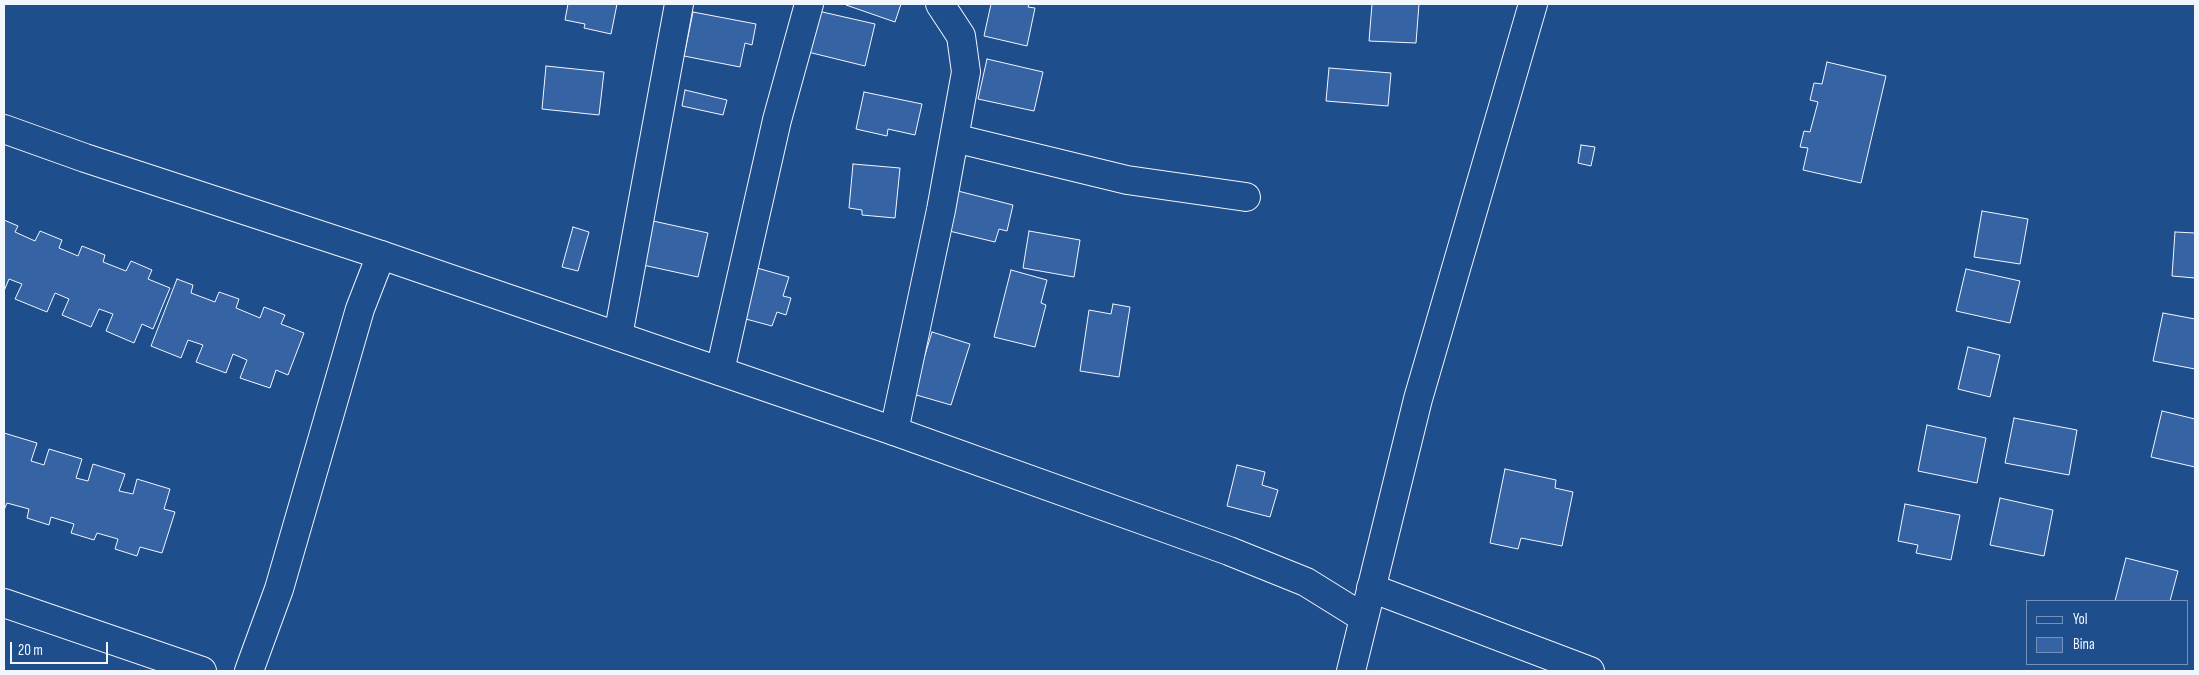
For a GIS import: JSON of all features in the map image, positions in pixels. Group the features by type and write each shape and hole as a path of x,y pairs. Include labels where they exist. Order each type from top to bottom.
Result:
{"street":[{"path":"618,336 679,4"},
{"path":"720,371 777,120 809,4"},
{"path":"894,431 941,210 966,72 961,36 940,4"},
{"path":"1351,671 1418,399 1533,4"},
{"path":"4,129 85,158 381,255 720,371 1229,551 1306,582 1364,618"},
{"path":"954,138 1126,180 1246,197"},
{"path":"248,671 280,589 360,309 381,255"},
{"path":"1371,588 1590,671"},
{"path":"4,603 202,671"}],"building":[{"path":"568,4 617,4 611,34 584,28 585,24 565,20"},
{"path":"846,4 901,4 895,22"},
{"path":"991,4 1029,4 1028,7 1035,8 1027,46 984,36"},
{"path":"1372,4 1419,4 1416,43 1369,41"},
{"path":"818,11 875,24 865,66 808,52"},
{"path":"693,12 756,24 752,45 745,43 740,67 684,56"},
{"path":"987,59 1043,72 1034,111 978,99"},
{"path":"1827,62 1886,76 1861,183 1803,170 1808,148 1800,147 1804,131 1810,132 1818,102 1810,100 1814,83 1822,84"},
{"path":"546,66 604,72 599,115 542,109"},
{"path":"1329,68 1391,73 1388,106 1326,101"},
{"path":"685,90 727,100 723,115 682,106"},
{"path":"864,92 922,104 915,135 888,129 887,136 856,129"},
{"path":"1581,145 1595,147 1591,166 1578,163"},
{"path":"853,164 900,168 895,218 862,215 862,210 849,208"},
{"path":"950,189 1013,205 1007,231 999,229 995,242 945,230"},
{"path":"1982,211 2028,219 2020,264 1974,257"},
{"path":"4,220 18,226 15,232 35,241 40,231 62,240 59,248 78,256 82,246 105,255 103,262 126,271 131,261 152,270 148,279 170,288 153,329 142,324 134,343 106,331 113,314 99,309 91,327 62,315 69,299 55,293 47,312 15,299 22,284 9,279 4,291"},
{"path":"653,221 708,233 698,277 643,265"},
{"path":"573,227 589,232 578,271 562,267"},
{"path":"1029,231 1080,240 1074,277 1023,268"},
{"path":"2175,232 2195,233 2195,278 2172,276"},
{"path":"757,268 789,277 783,296 791,298 786,315 777,312 772,326 742,318"},
{"path":"1966,269 2020,281 2010,323 1956,311"},
{"path":"1011,270 1047,280 1041,303 1046,305 1035,347 994,337"},
{"path":"177,279 193,285 191,293 215,302 219,292 239,299 236,308 260,318 264,307 285,315 281,324 304,333 288,375 276,370 270,388 240,378 247,360 233,354 226,373 196,362 203,345 188,340 181,358 151,346"},
{"path":"1113,304 1130,307 1119,377 1080,371 1089,310 1111,314"},
{"path":"2163,313 2195,319 2195,369 2153,361"},
{"path":"932,332 970,344 951,405 913,394"},
{"path":"1968,347 2000,355 1990,397 1958,389"},
{"path":"2162,411 2195,419 2195,467 2151,457"},
{"path":"2014,418 2077,430 2069,475 2005,463"},
{"path":"1927,425 1986,438 1977,483 1918,471"},
{"path":"4,433 37,443 31,461 44,465 49,449 82,459 76,478 88,481 93,464 125,474 119,491 133,494 137,479 170,489 164,509 175,512 162,553 140,547 137,556 115,549 118,539 97,533 94,540 71,533 74,524 51,517 49,525 27,518 29,509 7,503 4,510"},
{"path":"1237,465 1265,472 1262,485 1278,490 1270,517 1227,506"},
{"path":"1505,469 1556,480 1555,488 1573,492 1562,546 1521,538 1518,549 1490,543"},
{"path":"2000,498 2053,510 2044,556 1990,545"},
{"path":"1905,504 1960,515 1951,560 1916,553 1918,545 1898,541"},
{"path":"2126,558 2178,571 2170,600 2115,600"}]}
